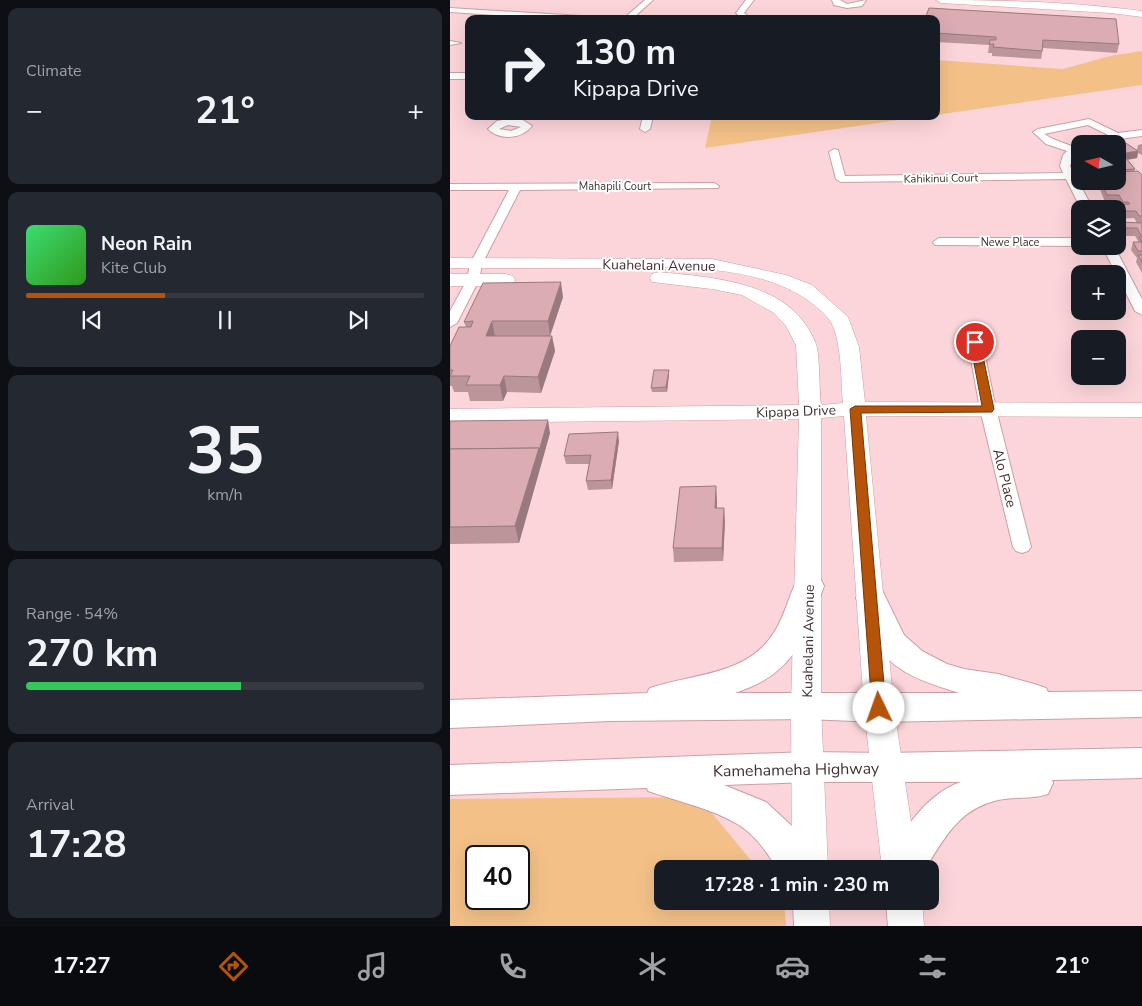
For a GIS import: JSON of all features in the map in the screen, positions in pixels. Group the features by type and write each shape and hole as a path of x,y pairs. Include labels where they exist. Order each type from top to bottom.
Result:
{"main road":[{"path":"610,707 697,690 739,679 768,662 786,641 809,586"},
{"path":"871,598 892,643 911,660 936,673 964,682 998,687 1062,705"},
{"path":"450,714 610,707 806,706 879,708 1142,704"},
{"name":"Kamehameha Highway","path":"450,780 808,766 887,768 1142,763"},
{"path":"636,774 696,790 753,814 782,841 793,860"},
{"path":"908,860 936,818 960,798 999,784 1142,780"}],"street":[{"path":"632,15 649,0"},
{"path":"743,15 740,13 750,0"},
{"path":"836,0 837,3 847,6 859,4 862,0"},
{"path":"941,0 1013,2 1142,14"},
{"path":"450,10 532,15"},
{"path":"450,76 465,76"},
{"path":"645,129 647,120"},
{"path":"1071,146 1050,141 1038,132 1090,122 1114,135"},
{"path":"1125,135 1142,133"},
{"name":"Kahikinui Court","path":"834,152 841,179 1069,176"},
{"path":"1071,154 1065,160 1065,166 1082,200"},
{"name":"Mahapili Court","path":"450,187 714,186"},
{"path":"450,324 516,187"},
{"name":"Newe Place","path":"939,242 1071,242"},
{"path":"1113,255 1142,312"},
{"name":"Kuahelani Avenue","path":"450,263 474,272 668,278 712,283 748,291 781,309 795,324 806,345 810,412 806,706 810,860"},
{"name":"Kuahelani Avenue","path":"450,280 474,272 712,264 779,279 805,289 838,317 849,347 879,708 901,860"},
{"name":"Alo Place","path":"972,326 988,409 1022,547"},
{"name":"Kipapa Drive","path":"450,416 810,412 855,409 1142,410"},
{"path":"811,910 812,926"},
{"path":"905,910 906,926"}],"shaded area":[{"path":"1142,51 1142,85 940,114 940,60 1063,69 1110,56"},
{"path":"711,120 898,120 705,148"},
{"path":"699,797 751,860 654,860 654,910 785,910 786,926 450,926 450,799"}],"building":[{"path":"929,8 1116,19 1119,44 1043,40 1042,51 993,47 994,44 989,44 990,40 996,40 996,37 940,33 940,15 926,15"},
{"path":"1126,143 1138,151 1126,153"},
{"path":"1126,158 1135,169 1126,170"},
{"path":"1138,171 1142,175 1142,216 1139,216 1136,211 1126,211 1126,204 1130,204 1126,200 1122,200 1119,195 1107,195 1105,190 1126,190 1126,172"},
{"path":"1126,222 1142,223 1142,237 1137,228 1126,228"},
{"path":"1133,242 1142,242 1142,251 1138,251"},
{"path":"561,282 548,321 492,321 486,336 552,336 538,377 504,376 500,385 466,385 470,376 450,376 453,370 450,370 450,346 459,327 471,327 473,321 464,322 483,283"},
{"path":"654,370 669,370 666,387 651,388"},
{"path":"548,420 539,451 539,448 450,449 450,421"},
{"path":"618,432 611,480 586,481 591,455 564,456 569,434"},
{"path":"539,448 515,526 450,527 450,449"},
{"path":"716,486 715,508 724,508 722,548 673,548 680,487"}],"route":[{"path":"879,708 855,409 988,409 975,342"}]}
